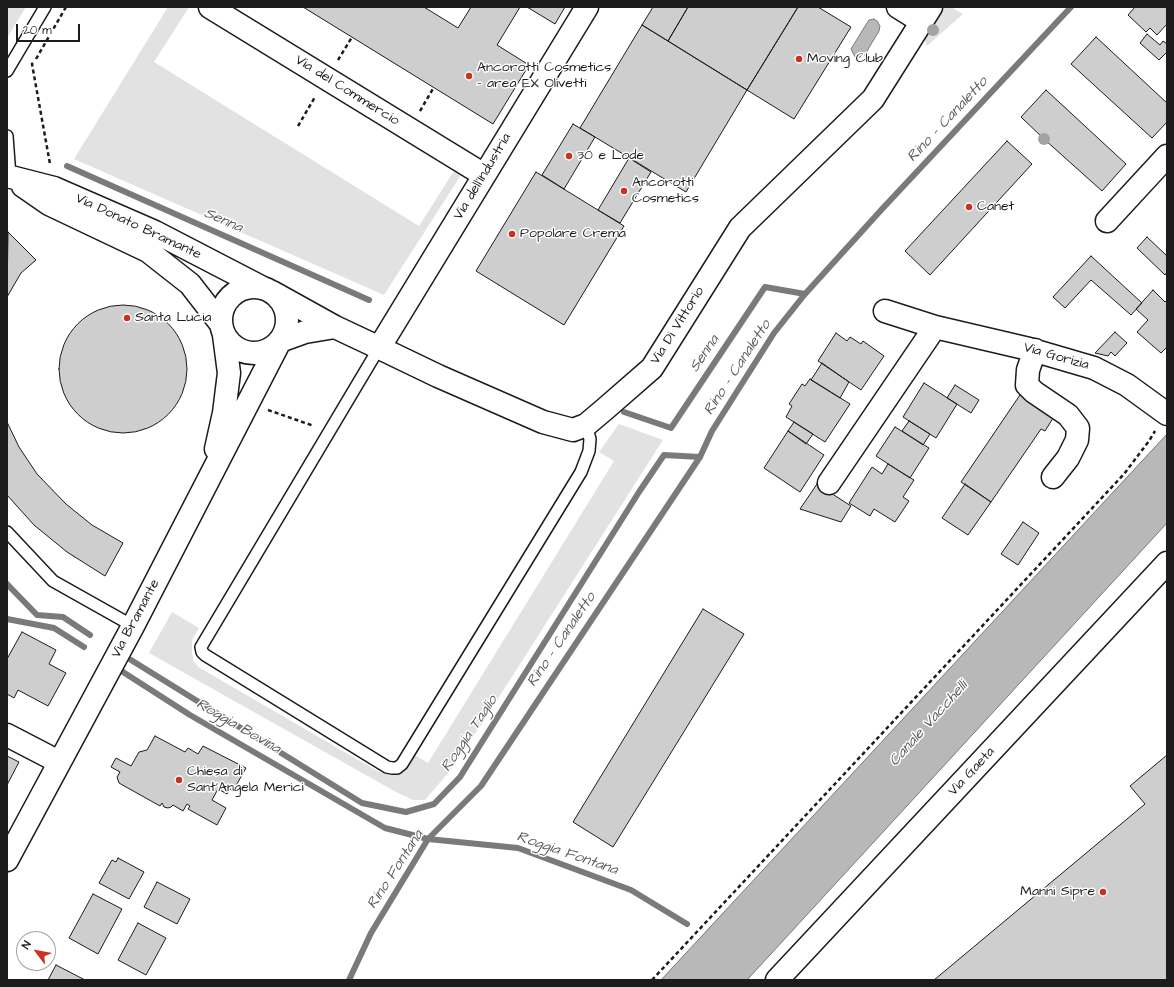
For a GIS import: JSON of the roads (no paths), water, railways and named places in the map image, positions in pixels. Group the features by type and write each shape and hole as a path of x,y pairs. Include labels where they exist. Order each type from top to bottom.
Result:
{"street":[{"name":"Via del Commercio","path":"210,7 484,175"},
{"name":"Via dell'Industria","path":"379,348 587,7"},
{"path":"898,7 926,14"},
{"name":"Via Di Vittorio","path":"268,290 335,327 438,376 543,422 573,430 586,425 652,368 740,228 873,99 926,14"},
{"path":"1107,220 1167,156"},
{"name":"Via Donato Bramante","path":"8,179 54,188 155,232 268,290"},
{"name":"Via Donato Bramante","path":"8,179 49,204 148,250 190,284 222,330"},
{"path":"252,287 268,290 280,299 286,309 288,320 286,331 280,341 272,349 261,353 249,353 239,350 230,344 222,330 221,314 225,303 232,295 241,289 252,287"},
{"name":"Via Gorizia","path":"885,312 935,327 1035,350 1094,368 1127,385 1167,412"},
{"path":"280,341 305,332 335,327"},
{"path":"829,483 935,327"},
{"name":"Via Bramante","path":"211,476 224,413 229,373 222,330"},
{"name":"Via Bramante","path":"7,860 133,626 280,341"},
{"path":"1035,350 1028,370 1027,386 1068,415 1078,428 1077,440 1071,452 1053,477"},
{"name":"Via Gaeta","path":"777,980 1167,564"},
{"path":"7,734 59,762"}],"lane":[{"path":"7,71 46,7"},
{"path":"7,136 8,179"},
{"path":"379,348 201,647 202,652 392,768 397,768 402,764 581,472 589,451 590,439 586,425"},
{"path":"7,532 53,581 133,626"}],"water":[{"path":"874,19 880,26 879,31 864,56 862,55 859,58 855,57 851,49 869,20"},
{"name":"Canale Vacchelli","path":"1167,434 1167,523 747,980 661,980"}],"waterway":[{"name":"Rino - Canaletto","path":"349,980 371,933 428,839 481,786 700,457 712,431 774,333 805,294 883,208 1071,7"},
{"name":"Senna","path":"67,166 369,300"},
{"name":"Senna","path":"624,412 671,428 765,287 805,294"},
{"name":"Roggia Taglio","path":"131,660 362,803 406,812 434,804 460,777 639,492 664,455 700,457"},
{"name":"Roggia Taglio","path":"7,584 37,615 63,617 90,635"},
{"name":"Roggia Bovina","path":"7,619 54,628 84,647"},
{"name":"Roggia Bovina","path":"123,672 190,715 385,828 428,839 518,848 631,890 687,924"}],"place":[{"name":"Moving Club","path":"799,59"},
{"name":"Ancorotti Cosmetics - area EX Olivetti","path":"469,76"},
{"name":"30 e Lode","path":"569,156"},
{"name":"Ancorotti Cosmetics","path":"624,191"},
{"name":"Canet","path":"969,207"},
{"name":"Popolare Crema","path":"512,234"},
{"name":"Santa Lucia","path":"127,318"},
{"name":"Chiesa di Sant'Angela Merici","path":"179,780"},
{"name":"Manni Sipre","path":"1103,892"}],"water label":[{"name":"Roggia Fontana","path":"567,854"},
{"name":"Rino Fontana","path":"396,870"}]}
